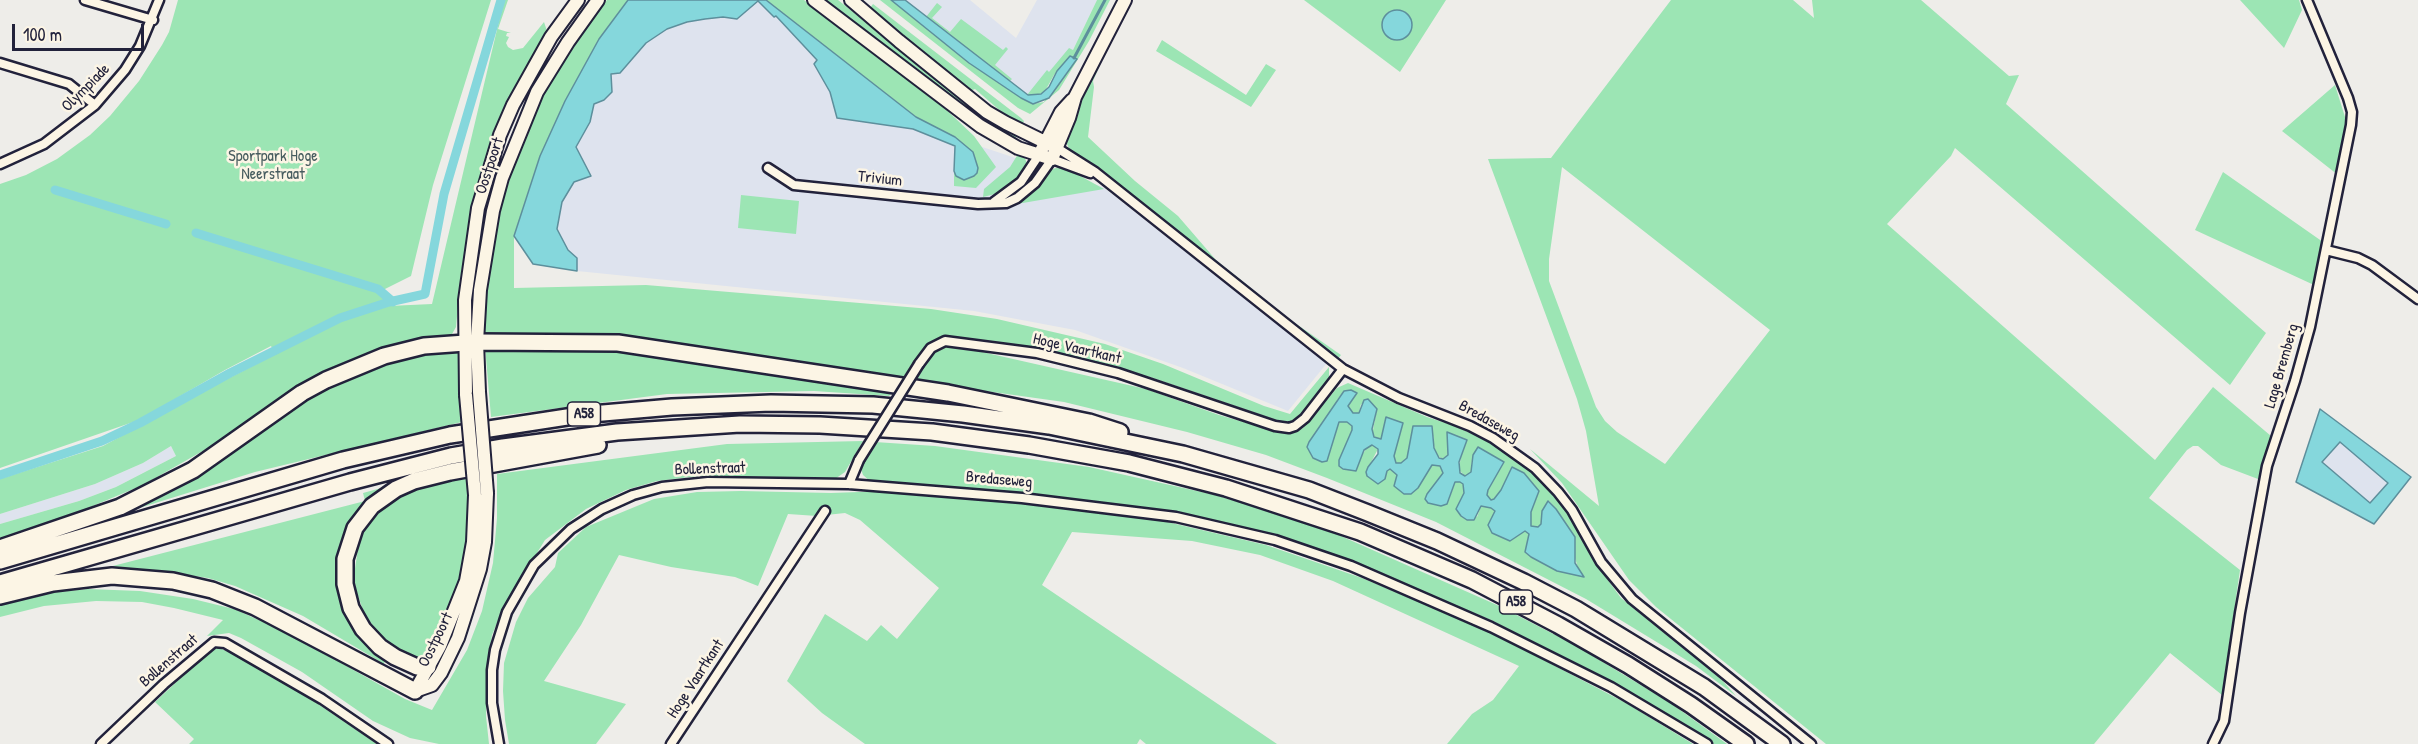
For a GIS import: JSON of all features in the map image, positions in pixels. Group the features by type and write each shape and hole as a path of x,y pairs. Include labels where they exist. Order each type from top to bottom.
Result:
{"highway":[{"name":"A58","path":"0,548 120,507 162,487 223,450 302,393 358,365 424,346 471,343 618,343 948,393 1089,422 1183,454 1309,490 1437,541 1524,582 1637,645 1704,687 1782,744"},
{"name":"A58","path":"0,561 343,460 450,435 603,413 771,402 873,405 1049,426 1183,454"},
{"name":"A58","path":"0,583 350,482 451,456 570,438 740,424 820,425 955,435 1078,453 1226,488 1360,532 1472,580 1558,625 1628,665 1746,744"},
{"name":"A58","path":"428,667 417,667 394,657 380,647 363,629 351,608 345,584 345,559 355,528 372,506 396,489 450,472 566,449 632,440 661,429"},
{"path":"0,596 53,583 112,576 173,581 212,590 255,607 415,691"}],"main road":[{"name":"Oostpoort","path":"415,691 432,685 441,673 458,638 480,569 484,542 479,393 465,292 478,208 500,135 528,74 578,0"},
{"name":"Oostpoort","path":"415,691 451,623 466,581 473,542 481,494 466,395 484,257 502,178 537,92 598,0"},
{"name":"Bredaseweg","path":"814,0 980,126 1010,144 1039,155 1051,150"},
{"name":"Bredaseweg","path":"851,0 987,112 1051,150"},
{"path":"1051,150 1070,118 1075,97 1125,0"},
{"path":"838,20 856,21 865,12"}],"street":[{"path":"85,0 153,20"},
{"name":"Olympiade","path":"0,164 44,144 95,105 125,70 140,46 153,20 159,0"},
{"name":"Lage Bremberg","path":"2213,744 2224,721 2240,614 2267,466 2298,370 2326,250 2352,112 2307,0"},
{"path":"0,63 69,84 95,105"},
{"name":"Bredaseweg","path":"1051,150 1083,163 1343,369 1399,398 1470,426 1493,438 1535,468 1572,510 1600,562 1632,599 1811,744"},
{"name":"Trivium","path":"768,168 794,185 978,204 1006,203 1026,191 1042,174 1051,150"},
{"path":"994,202 1026,178 1039,155"},
{"path":"2326,250 2366,261 2418,299"},
{"name":"Hoge Vaartkant","path":"849,484 859,460 919,364 931,348 945,341 1037,353 1073,361 1141,380 1283,428 1295,426 1305,418 1343,369"},
{"name":"Bollenstraat","path":"499,744 493,718 492,687 493,660 500,629 515,595 529,572 571,529 602,509 633,495 676,484 708,482 849,484"},
{"name":"Bredaseweg","path":"849,484 1022,498 1165,516 1212,524 1275,540 1351,566 1491,627 1611,687 1707,744"},
{"name":"Hoge Vaartkant","path":"671,744 825,511"},
{"name":"Bollenstraat","path":"101,744 164,684 214,642 225,644 322,699 388,744"}],"shaded area":[{"path":"654,0 759,0 928,129 1103,187 1327,363 1288,411 1183,368 1075,330 974,311 577,271 533,264 553,168"},
{"path":"897,0 970,0 1016,38 1037,0 1097,0 1070,56 1031,99"},
{"path":"2340,441 2388,483 2370,504 2322,462"},
{"path":"171,446 176,456 116,487 79,501 0,524 0,514 95,484 143,463"}],"green space":[{"name":"Sportpark Hoge Neerstraat","path":"178,0 491,0 433,185 411,276 379,292 386,298 385,303 347,313 273,350 271,346 139,420 0,468 0,184 26,175 57,159 90,135 110,116 139,81 162,45 169,32"},
{"path":"504,0 508,0 498,29 511,33 507,33 506,36 509,37 506,43 508,47 513,50 523,48 544,22 547,31 499,123 480,177 461,273 456,327 452,334 300,388 208,448 143,485 52,523 0,541 0,524 79,501 116,487 176,456 171,446 143,463 95,484 0,514 0,479 103,446 349,317 389,306 432,304"},
{"path":"607,0 628,0 599,39 565,101 540,156 514,236 514,288 646,285 931,309 997,319 1105,344 1163,364 1264,406 1290,414 1329,367 1329,380 1305,414 1293,422 1285,423 1150,377 1035,351 952,338 940,338 929,344 903,378 630,336 494,338 485,332 484,309 488,265 502,196 532,114 563,61"},
{"path":"766,0 804,0 935,99 974,136 996,167 976,188 954,186 954,171 956,176 964,180 955,137 916,117"},
{"path":"821,0 838,0 975,109 1018,133 1015,140 964,108 883,44"},
{"path":"880,0 891,0 969,63 1033,104 1044,102 1070,56 1054,75 1045,91 1037,96 1027,95 1069,48 1073,50 1097,0 1110,0 1089,41 1059,90 1030,114 1018,108"},
{"path":"1304,0 1446,0 1400,72","holes":["1394,10 1412,25 1410,33 1393,39 1386,35 1382,24 1387,13"]},
{"path":"1671,0 1793,0 1814,18 1812,0 1921,0 2009,76 2019,75 2006,104 2266,333 2230,385 1955,148 1951,156 1887,224 2155,460 2213,387 2271,436 2258,479 2221,465 2198,446 2193,446 2187,450 2149,498 2240,570 2222,695 2170,653 2094,744 1826,744 1656,607 1629,580 1562,483 1530,449 1599,506 1586,431 1577,399 1488,159 1551,158","holes":["1562,167 1770,330 1665,464 1617,432 1605,421 1596,407 1549,281 1549,259"]},
{"path":"2240,0 2299,0 2302,10 2284,48"},
{"path":"937,3 942,7 932,18 950,32 961,19 1003,50 1006,47 1008,49 995,65 1012,79 1010,81 926,17"},
{"path":"873,4 1021,118 1024,121 1022,125 1012,121 975,89 970,91 898,33 870,8"},
{"path":"1162,40 1246,95 1266,64 1276,70 1251,107 1156,51"},
{"path":"1100,65 1093,81 1088,137 1135,181 1178,216 1216,260 1292,321 1341,355 1337,360 1070,151 1066,133 1094,69"},
{"path":"2335,85 2345,117 2345,137 2338,175 2282,131"},
{"path":"1018,154 1025,158 1027,164 1024,174 999,193 983,197 984,189 1010,167"},
{"path":"1062,166 1104,189 1017,204 1040,185 1050,170"},
{"path":"2223,172 2323,242 2314,285 2195,230"},
{"path":"741,195 799,201 796,234 738,228"},
{"path":"485,346 600,346 894,391 889,396 814,391 667,394 491,417"},
{"path":"947,346 960,347 1146,389 1219,415 1286,434 1303,428 1337,388 1348,383 1427,417 1455,426 1496,445 1532,470 1566,505 1602,572 1621,598 1722,680 1736,696 1696,666 1586,599 1436,522 1266,455 1187,432 1064,402 914,381 933,353","holes":["1351,390 1355,395 1348,406 1353,414 1359,413 1361,404 1377,409 1372,435 1378,439 1382,437 1397,443 1394,456 1396,463 1401,463 1407,458 1413,426 1432,426 1435,454 1443,459 1448,455 1461,455 1459,470 1465,476 1471,472 1472,460 1491,500 1501,490 1512,467 1524,474 1539,491 1531,512 1531,526 1538,527 1541,524 1549,501 1575,537 1575,558 1579,571 1557,571 1531,557 1525,552 1529,533 1525,531 1519,533 1513,539 1488,525 1495,511 1491,508 1481,506 1477,517 1459,502 1464,493 1463,484 1460,482 1455,482 1449,500 1427,494 1443,473 1440,466 1432,465 1418,488 1390,469 1385,479 1366,472 1378,449 1372,445 1368,446 1358,461 1341,456 1352,430 1352,426 1347,422 1339,422 1327,461 1337,400 1344,391"]},
{"path":"460,348 466,421 255,472 75,528 113,512 316,388 408,354"},
{"path":"863,441 845,472 835,479 699,476 657,481 626,490 586,509 545,540 503,608 492,635 487,668 486,716 489,744 439,744 410,738 373,721 302,672 241,638 229,633 207,636 223,620 142,602 96,601 44,606 0,617 0,604 38,594 88,589 140,591 193,599 234,609 286,632 405,699 432,710 467,650 482,611 493,563 497,518 497,474 727,444"},
{"path":"875,442 935,446 1089,467 1215,495 1316,525 1497,605 1573,644 1672,704 1727,744 1714,744 1631,694 1491,620 1366,568 1269,535 1165,510 1019,492 871,482 863,475 861,469"},
{"path":"470,476 470,532 459,587 430,657 417,660 384,639 365,616 356,590 354,575 359,542 366,527 380,511 395,500 412,491"},
{"path":"403,482 371,502 341,575 386,657 384,664 303,616 235,586 208,578 160,571 105,568 365,501 363,493"},
{"path":"887,491 1018,503 1163,521 1266,545 1362,578 1486,630 1626,703 1693,744 1447,744 1472,714 1493,700 1519,666 1333,581 1260,555 1192,541 1072,532 1042,585 1277,744 1146,744 1140,739 1137,744 865,744 822,713 787,681 825,614 867,641 881,625 897,639 939,588 860,520 845,513 817,516 788,514 758,586 735,577 671,567 619,555 581,625 544,681 626,704 596,744 509,744 503,691 504,663 516,622 528,598 555,567 558,553 586,527 654,499 697,492 831,493"},
{"path":"217,647 265,668 377,744 189,744 194,739 155,702 213,648"}],"water":[{"path":"628,0 766,0 916,117 955,137 973,152 978,168 977,173 964,180 956,176 954,171 955,146 913,129 837,118 830,92 814,64 817,60 776,16 774,17 758,1 737,19 723,17 705,19 667,29 646,43 620,73 611,74 612,92 604,100 594,104 590,122 576,147 591,176 574,182 562,202 557,229 568,250 577,258 577,271 533,264 514,236 540,156 565,101 599,39"},
{"path":"891,0 905,0 1028,95 1041,94 1049,87 1057,71 1070,56 1077,59 1049,98 1033,104 969,63"},
{"path":"1397,10 1408,14 1412,25 1408,36 1397,40 1386,36 1382,25 1386,14"},
{"path":"1351,390 1357,393 1348,406 1353,413 1359,413 1364,400 1368,399 1377,409 1372,429 1374,437 1381,439 1386,417 1403,423 1394,456 1396,463 1401,463 1407,458 1413,426 1432,426 1434,448 1439,458 1443,459 1448,455 1447,432 1467,440 1459,462 1460,473 1465,476 1471,472 1473,455 1478,447 1504,462 1488,490 1487,495 1491,500 1501,490 1512,467 1524,473 1539,491 1531,512 1531,526 1538,527 1541,524 1542,511 1548,501 1575,537 1575,563 1584,577 1557,571 1531,557 1525,552 1529,534 1525,531 1510,541 1492,533 1488,525 1495,511 1491,508 1481,506 1474,520 1467,520 1461,516 1456,509 1464,493 1463,484 1460,482 1455,482 1447,504 1441,506 1428,503 1425,499 1427,494 1443,473 1440,466 1432,465 1418,488 1411,494 1404,494 1394,486 1397,475 1390,469 1385,479 1378,484 1367,476 1368,467 1378,454 1378,449 1372,445 1364,450 1356,471 1343,469 1339,466 1339,460 1352,430 1352,426 1347,422 1339,422 1327,461 1322,462 1313,458 1307,447 1309,442 1344,391"},
{"path":"2320,409 2411,477 2374,524 2296,482","holes":["2340,442 2388,483 2370,503 2322,462"]}],"waterway":[{"path":"0,475 102,441 340,318 389,302 425,294 444,194 501,0"},
{"path":"1074,58 1105,0"},
{"path":"55,190 166,224"},
{"path":"196,233 378,289 393,302"}]}
